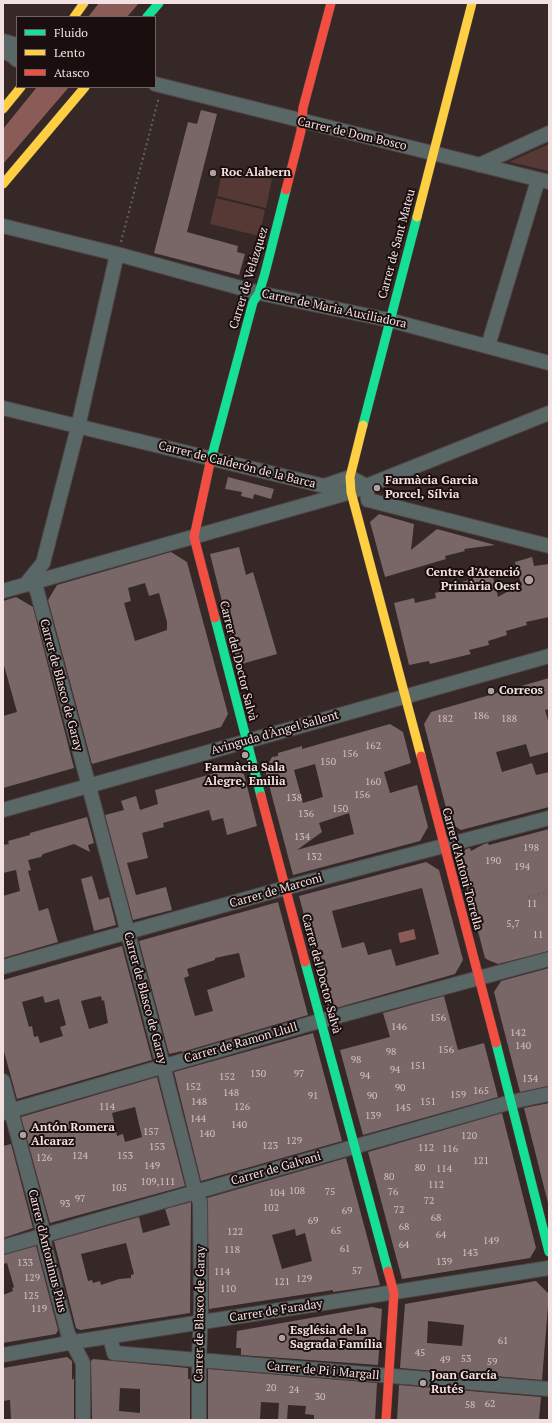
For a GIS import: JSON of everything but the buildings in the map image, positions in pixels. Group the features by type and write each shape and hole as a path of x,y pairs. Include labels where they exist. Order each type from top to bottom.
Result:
{"street":[{"path":"76,15 84,3"},
{"path":"148,16 159,3"},
{"name":"Carrer de Velázquez","path":"194,537 210,458 253,302 259,293 265,273 299,139 301,121 331,3"},
{"name":"Carrer de Sant Mateu","path":"351,492 350,477 389,320 472,3"},
{"path":"3,41 16,45"},
{"path":"3,51 16,59"},
{"name":"Carrer de Dom Bosco","path":"159,85 544,181"},
{"path":"3,109 19,88"},
{"path":"3,184 84,88"},
{"path":"479,165 549,133"},
{"path":"488,346 544,181"},
{"name":"Carrer de Maria Auxiliadora","path":"3,226 117,254 259,293 389,320 549,363"},
{"path":"29,584 43,563 78,427 117,254"},
{"name":"Carrer de Calderón de la Barca","path":"3,408 324,486 350,477"},
{"path":"3,591 351,492 549,413"},
{"path":"350,477 366,486"},
{"path":"304,505 309,483"},
{"path":"366,486 368,500 549,546"},
{"name":"Carrer d'Antoni Torrella","path":"351,492 479,977 549,1252"},
{"name":"Carrer del Doctor Salvà","path":"194,537 246,741 394,1293 390,1377 386,1420"},
{"path":"43,563 47,570 57,575"},
{"path":"3,581 29,584"},
{"name":"Carrer de Blasco de Garay","path":"29,584 37,591 195,1191 200,1202 199,1420"},
{"name":"Avinguda d'Àngel Sallent","path":"3,810 548,656"},
{"name":"Carrer de Marconi","path":"3,968 286,888 549,818"},
{"name":"Carrer de Ramon Llull","path":"7,1112 163,1065 479,977 549,960"},
{"name":"Carrer d'Antoninus Pius","path":"3,1081 7,1112 43,1235 68,1334 74,1342 83,1363 83,1420"},
{"name":"Carrer de Galvani","path":"3,1247 510,1102 549,1094"},
{"name":"Carrer de Faraday","path":"3,1355 74,1342 549,1268"},
{"name":"Carrer de Pi i Margall","path":"110,1337 114,1353 549,1389"}],"path":[{"path":"117,254 159,85"},
{"path":"528,897 549,892"}],"shaded area":[{"path":"99,3 139,3 128,16 89,16"},
{"path":"36,88 68,88 3,164 3,129"},
{"path":"549,144 549,171 509,162"},
{"path":"223,167 272,179 266,208 217,196"},
{"path":"216,198 265,210 259,236 210,224"},
{"path":"414,929 416,939 400,943 398,933"}],"traffic: fast":[{"path":"148,16 159,3"},
{"path":"210,463 253,302 259,293 265,273 286,190"},
{"path":"363,425 417,217"},
{"path":"215,618 261,796"},
{"path":"305,962 388,1271"},
{"path":"496,1043 549,1252"}],"traffic: slow":[{"path":"75,16 84,3"},
{"path":"417,217 472,3"},
{"path":"3,109 20,88"},
{"path":"3,184 84,88"},
{"path":"363,425 350,477 351,492 421,756"}],"traffic: jam":[{"path":"286,190 301,131 303,108 331,3"},
{"path":"210,463 194,537 215,618"},
{"path":"421,756 496,1043"},
{"path":"261,796 305,962"},
{"path":"386,1420 394,1293 388,1271"}],"place":[{"name":"Roc Alabern","path":"213,173"},
{"name":"Farmàcia Garcia Porcel, Sílvia","path":"377,488"},
{"name":"Centre d'Atenció Primària Oest","path":"529,580"},
{"name":"Correos","path":"491,691"},
{"name":"Farmàcia Sala Alegre, Emilia","path":"245,755"},
{"name":"Antón Romera Alcaraz","path":"23,1135"},
{"name":"Església de la Sagrada Família","path":"282,1338"},
{"name":"Joan García Rutés","path":"423,1383"}]}
